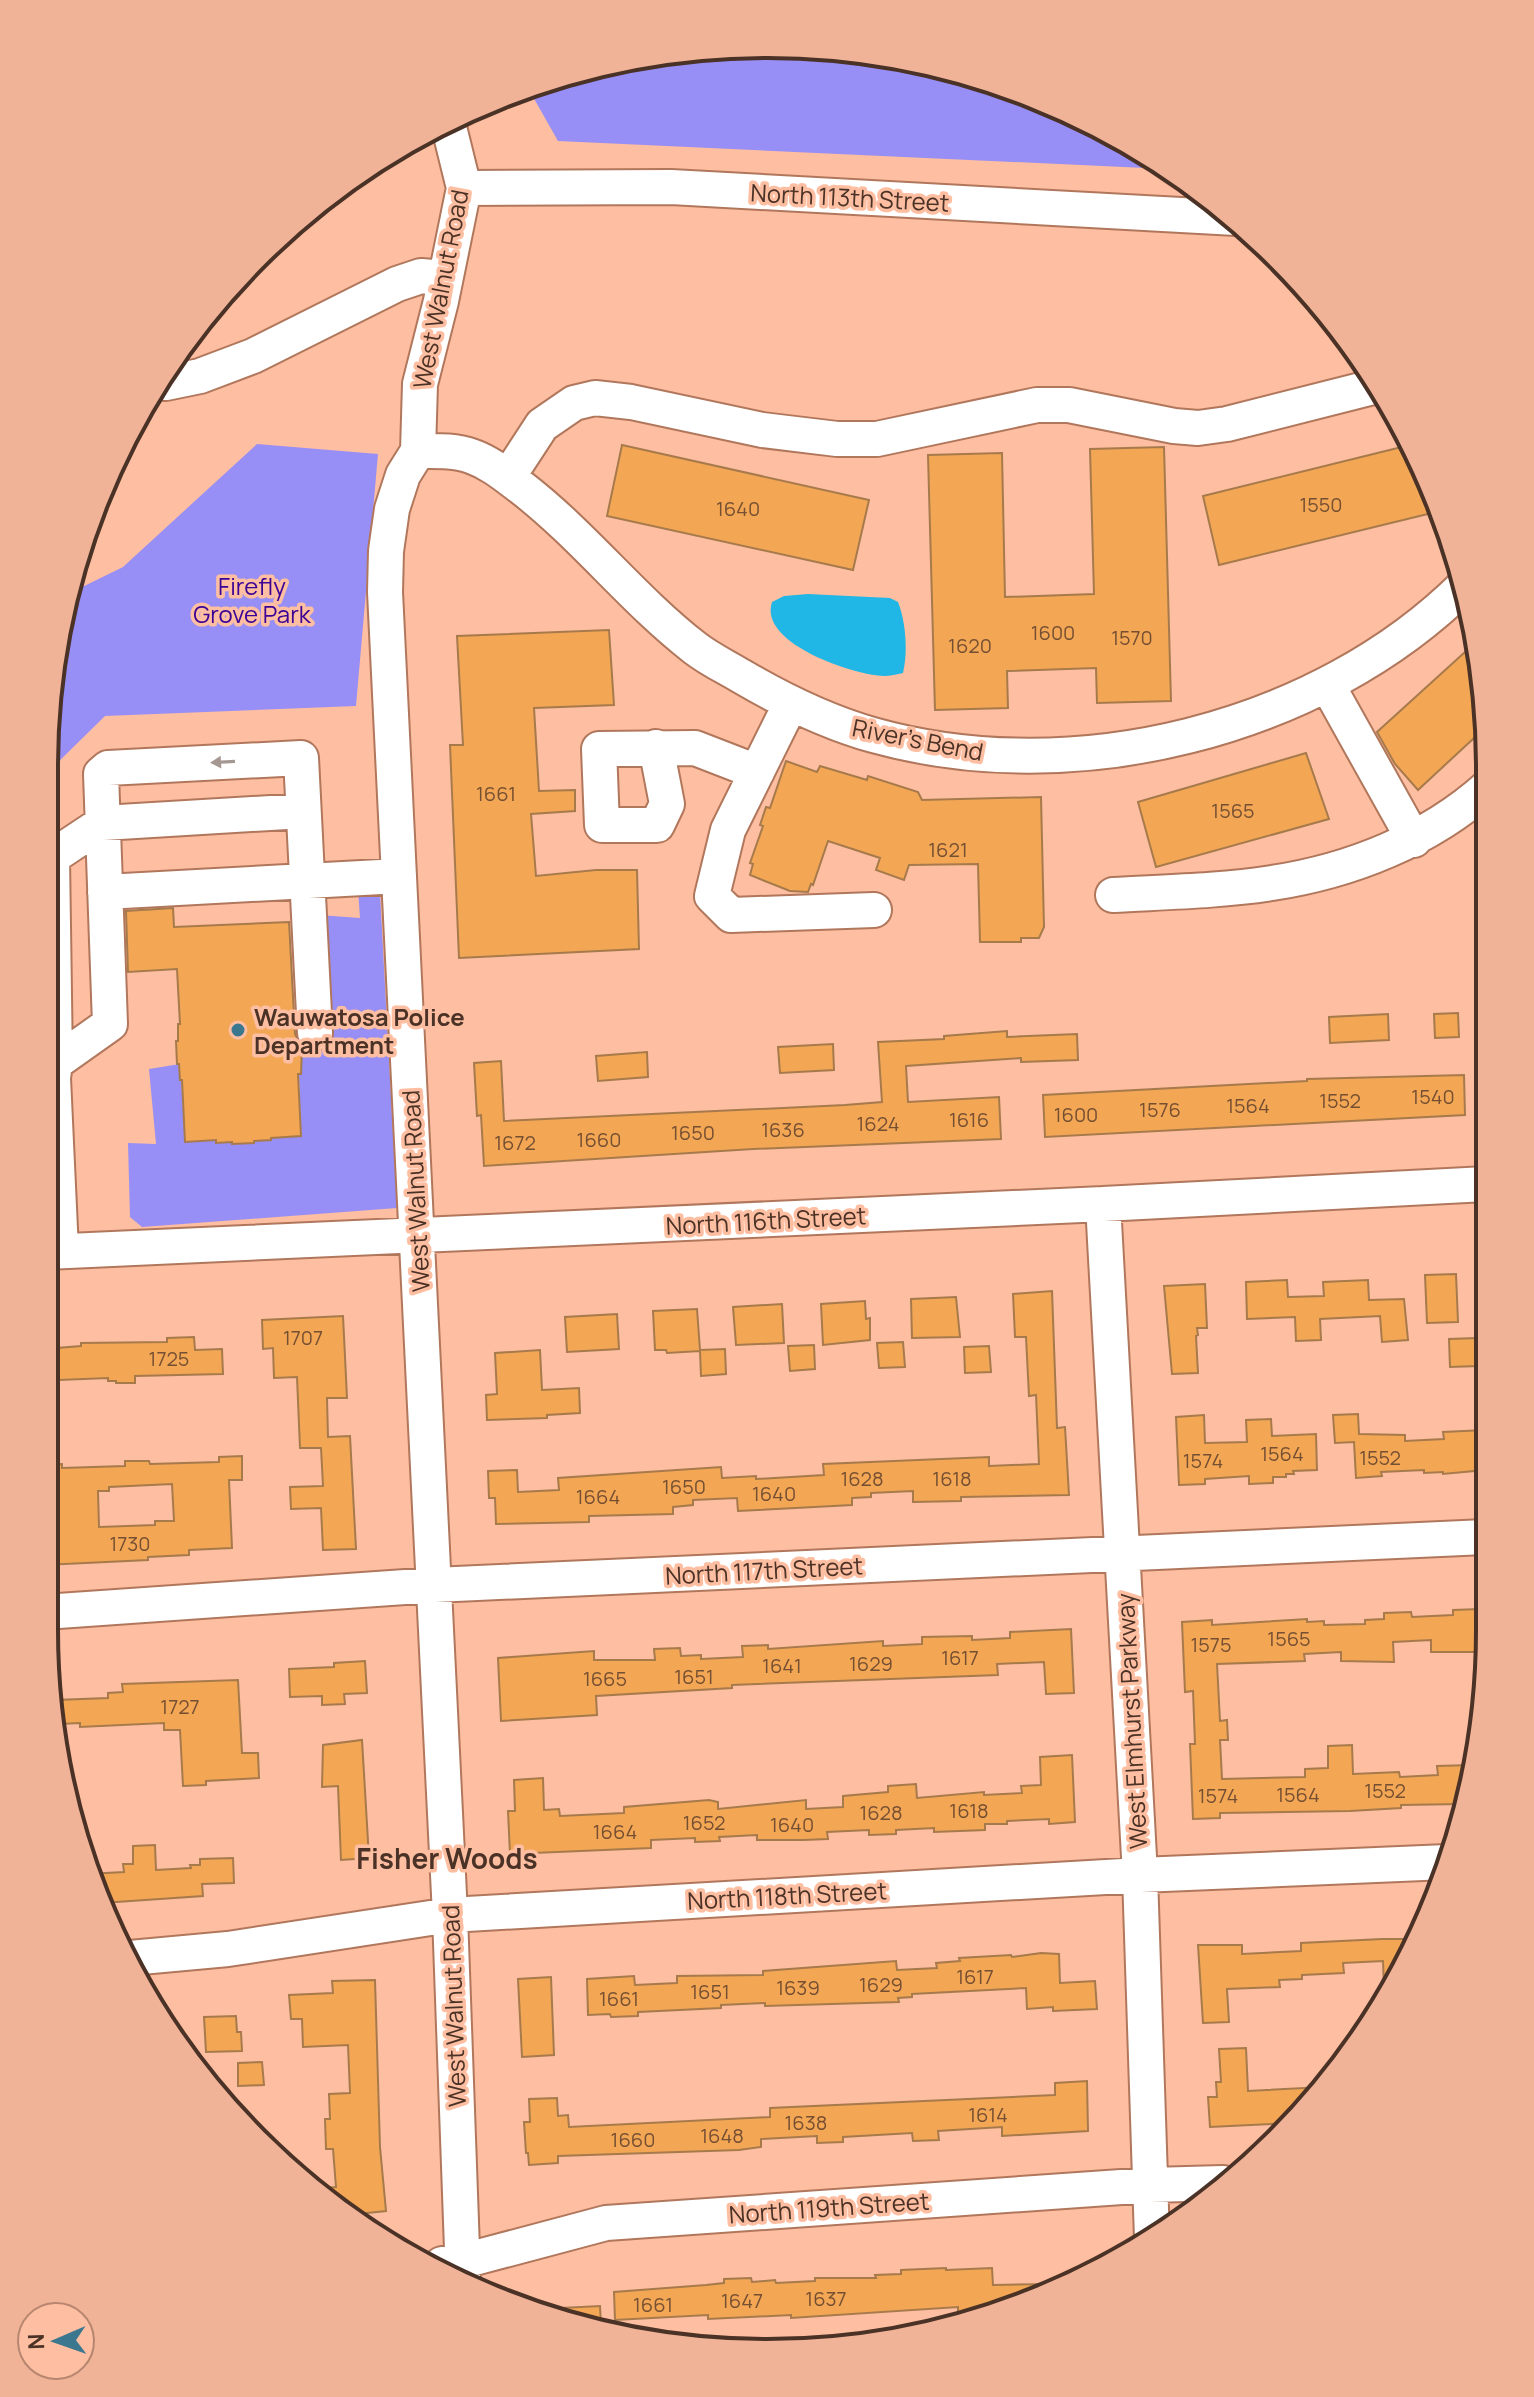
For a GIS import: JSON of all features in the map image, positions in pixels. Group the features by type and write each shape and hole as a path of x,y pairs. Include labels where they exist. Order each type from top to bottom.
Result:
{"street":[{"name":"West Walnut Road","path":"450,132 464,188 420,384 418,451 403,475 392,509 386,551 385,592 450,1915 455,2267"},
{"name":"North 113th Street","path":"464,188 671,187 1213,217"},
{"path":"172,382 200,376 253,356 397,284 421,276 445,278"},
{"path":"508,477 542,425 574,403 595,398 631,402 762,430 837,439 877,439 1037,405 1069,405 1198,428 1227,424 1366,389"},
{"name":"River's Bend","path":"418,451 446,451 470,456 497,469 546,507 695,649 816,715 873,736 937,749 995,755 1044,755 1121,748 1190,734 1254,716 1328,686 1368,664 1455,596"},
{"path":"1328,686 1414,840"},
{"path":"791,703 728,830 712,896 731,915 874,910"},
{"path":"656,747 695,748 757,772"},
{"path":"58,1061 110,1024 101,774 108,768 301,758 315,1033"},
{"path":"1113,895 1275,883 1348,864 1414,840 1476,798"},
{"path":"58,853 103,823 303,811"},
{"path":"105,892 399,876"},
{"name":"North 116th Street","path":"58,1251 1476,1185"},
{"name":"West Elmhurst Parkway","path":"1103,1204 1140,1875 1152,2226"},
{"name":"North 117th Street","path":"58,1611 434,1585 1476,1537"},
{"name":"North 118th Street","path":"138,1957 228,1949 450,1915 1140,1875 1436,1862"},
{"name":"North 119th Street","path":"455,2267 606,2223 1209,2183"}],"green space":[{"path":"767,58 813,60 905,72 995,96 1081,131 1146,168 558,141 534,98 583,82 674,64"},
{"name":"Firefly Grove Park","path":"257,444 378,454 356,706 105,716 58,762 64,674 81,588 123,567"},
{"path":"358,889 380,893 397,1208 142,1227 130,1217 128,1143 156,1144 149,1069 180,1064 185,1139 253,1143 269,1137 301,1136 299,1073 302,1072 304,1057 303,1032 296,1018 291,930 319,915 360,918"}],"water":[{"path":"808,594 890,598 898,602 905,637 903,673 884,676 851,670 793,643 779,631 772,617 772,602 784,596"}],"building":[{"path":"622,445 869,500 853,570 607,516"},
{"path":"1164,447 1171,701 1097,703 1096,668 1007,671 1008,708 935,710 928,455 1002,453 1005,597 1094,594 1090,449"},
{"path":"1400,447 1429,514 1219,565 1203,496"},
{"path":"609,630 614,705 534,708 539,791 575,790 575,811 531,814 536,876 596,870 637,870 639,949 459,958 450,745 463,745 457,636"},
{"path":"1466,651 1475,737 1418,790 1395,764 1377,732"},
{"path":"1306,753 1329,819 1156,867 1138,802"},
{"path":"786,761 817,772 820,766 867,780 868,776 918,792 922,800 1041,797 1044,927 1039,938 1021,938 1021,942 980,942 978,864 909,865 904,880 876,870 880,858 828,841 808,892 790,891 750,875 753,864 750,863 763,826 760,825 766,807 770,808"},
{"name":"Wauwatosa Police Department","path":"173,908 174,927 289,922 295,1034 302,1047 301,1074 298,1074 301,1136 271,1138 254,1143 216,1143 216,1140 185,1142 182,1080 177,1064 176,1041 180,1024 177,969 128,972 126,911"},
{"path":"1458,1013 1459,1037 1435,1038 1434,1014"},
{"path":"1388,1014 1389,1040 1330,1043 1329,1017"},
{"path":"1007,1031 1007,1037 1077,1034 1078,1060 1021,1062 1021,1058 906,1066 908,1102 999,1097 1001,1139 753,1149 484,1166 474,1063 501,1061 504,1121 845,1105 882,1102 878,1042 944,1039 944,1036"},
{"path":"833,1044 834,1070 780,1073 778,1047"},
{"path":"647,1052 648,1077 598,1081 596,1056"},
{"path":"1464,1075 1465,1115 1045,1137 1043,1095 1307,1079"},
{"path":"1456,1274 1458,1322 1427,1323 1425,1275"},
{"path":"1287,1280 1288,1297 1324,1296 1323,1282 1368,1280 1369,1300 1404,1299 1408,1340 1382,1342 1380,1316 1320,1319 1321,1340 1296,1341 1295,1317 1247,1319 1246,1282"},
{"path":"1205,1284 1207,1328 1197,1328 1198,1373 1172,1374 1164,1286"},
{"path":"1052,1291 1057,1428 1065,1427 1069,1495 961,1497 961,1501 913,1502 913,1491 871,1493 871,1497 852,1498 852,1505 738,1511 737,1498 693,1500 693,1505 673,1507 673,1514 589,1516 589,1522 496,1524 495,1498 489,1498 488,1471 517,1470 518,1492 559,1490 558,1478 721,1467 722,1478 756,1476 756,1479 824,1475 823,1464 989,1457 989,1466 1039,1464 1036,1395 1029,1396 1026,1337 1015,1337 1013,1294"},
{"path":"956,1297 960,1337 912,1338 911,1299"},
{"path":"865,1301 866,1319 870,1318 870,1340 823,1345 821,1304"},
{"path":"782,1304 784,1343 736,1345 733,1307"},
{"path":"697,1309 700,1350 725,1349 726,1374 701,1376 700,1351 667,1353 666,1350 655,1350 653,1311"},
{"path":"617,1314 619,1349 567,1352 565,1317"},
{"path":"343,1316 347,1398 327,1398 328,1437 350,1436 356,1549 323,1550 321,1508 291,1509 290,1487 323,1486 321,1448 300,1448 297,1377 274,1378 273,1348 263,1349 262,1320"},
{"path":"194,1337 195,1350 222,1349 223,1374 135,1376 135,1383 116,1383 108,1381 108,1378 59,1380 58,1348 81,1346 81,1343 167,1342 167,1338"},
{"path":"1476,1338 1476,1366 1450,1367 1449,1339"},
{"path":"903,1342 905,1367 879,1368 877,1343"},
{"path":"814,1345 815,1369 790,1371 788,1346"},
{"path":"989,1346 991,1372 965,1373 964,1347"},
{"path":"540,1350 542,1390 579,1388 580,1413 547,1415 547,1418 487,1420 486,1395 497,1394 495,1353"},
{"path":"1358,1414 1359,1434 1405,1435 1405,1441 1444,1439 1443,1432 1476,1430 1476,1471 1443,1474 1424,1473 1424,1470 1381,1472 1382,1476 1356,1478 1354,1442 1335,1443 1333,1415"},
{"path":"1204,1415 1205,1443 1247,1442 1246,1420 1271,1419 1272,1436 1316,1434 1317,1470 1293,1471 1294,1474 1286,1474 1286,1477 1273,1477 1273,1483 1249,1484 1249,1476 1205,1479 1205,1484 1179,1485 1176,1417"},
{"path":"242,1456 242,1480 229,1480 232,1548 189,1550 189,1555 148,1557 148,1560 58,1564 58,1464 62,1464 62,1468 125,1466 125,1461 149,1461 150,1464 219,1462 219,1457","holes":["172,1484 174,1521 155,1521 155,1525 99,1527 98,1491 109,1491 109,1487"]},
{"path":"1476,1609 1475,1652 1431,1652 1431,1640 1393,1642 1394,1662 1341,1661 1341,1652 1304,1654 1305,1661 1217,1664 1220,1721 1227,1720 1228,1740 1220,1740 1222,1779 1305,1777 1305,1769 1328,1768 1328,1746 1352,1745 1353,1774 1399,1772 1400,1777 1438,1775 1437,1766 1462,1765 1454,1804 1401,1805 1401,1808 1350,1811 1220,1813 1220,1818 1193,1819 1190,1744 1195,1744 1193,1691 1185,1692 1182,1622 1212,1620 1212,1625 1307,1619 1307,1622 1324,1621 1324,1625 1365,1624 1365,1620 1384,1619 1384,1613 1411,1612 1412,1617 1453,1615 1453,1610"},
{"path":"1071,1629 1074,1693 1046,1694 1044,1662 997,1664 998,1675 732,1685 732,1688 596,1696 597,1715 501,1721 498,1658 594,1651 594,1660 655,1660 654,1649 680,1648 681,1656 701,1655 701,1659 743,1657 742,1646 768,1645 768,1649 883,1641 883,1646 922,1644 922,1637 972,1636 972,1640 1010,1638 1010,1632"},
{"path":"365,1661 367,1693 344,1694 345,1704 322,1705 322,1696 290,1697 289,1669 334,1667 334,1663"},
{"path":"238,1680 242,1753 258,1753 259,1778 206,1781 206,1785 183,1786 180,1730 164,1730 164,1723 80,1727 80,1723 64,1724 62,1700 108,1698 108,1693 123,1692 122,1684"},
{"path":"362,1740 369,1858 341,1860 338,1786 322,1787 323,1745"},
{"path":"1072,1755 1075,1822 1049,1824 1049,1819 1007,1821 1007,1824 985,1824 985,1830 934,1832 934,1828 896,1830 896,1834 869,1835 869,1830 827,1832 828,1839 757,1840 757,1835 719,1837 720,1841 695,1842 695,1838 651,1840 651,1848 510,1854 508,1811 515,1811 514,1780 543,1778 544,1810 559,1809 560,1816 624,1813 624,1807 709,1800 718,1802 718,1809 806,1800 806,1809 843,1807 843,1796 888,1792 888,1786 916,1784 917,1798 984,1792 984,1795 1022,1793 1021,1786 1041,1785 1040,1757"},
{"path":"155,1845 156,1870 191,1868 190,1865 200,1865 200,1859 233,1858 234,1883 202,1884 203,1896 113,1902 102,1873 124,1872 123,1864 133,1864 133,1846"},
{"path":"1405,1939 1384,1980 1383,1961 1343,1963 1344,1973 1302,1975 1302,1979 1279,1980 1280,1987 1227,1989 1229,2022 1203,2023 1198,1945 1242,1945 1242,1954 1301,1951 1301,1943"},
{"path":"1059,1954 1060,1983 1095,1981 1097,2009 1027,2009 1026,1988 912,1994 912,1997 898,1998 899,2002 765,2006 765,2003 638,2012 638,2016 588,2015 587,1979 634,1976 635,1985 677,1983 677,1976 763,1975 763,1971 896,1961 897,1970 937,1968 936,1963 960,1961 959,1958"},
{"path":"551,1977 554,2055 522,2057 518,1979"},
{"path":"375,1980 380,2147 386,2211 364,2213 330,2188 336,2187 333,2149 326,2149 325,2119 330,2119 329,2094 350,2093 348,2045 303,2047 302,2019 291,2019 289,1995 333,1993 332,1981"},
{"path":"236,2016 242,2051 206,2052 204,2017"},
{"path":"1246,2048 1248,2091 1308,2088 1275,2124 1210,2127 1208,2097 1217,2097 1216,2082 1221,2082 1219,2049"},
{"path":"262,2062 264,2085 238,2086 238,2063"},
{"path":"1087,2081 1088,2131 1002,2136 1002,2127 938,2131 939,2140 913,2141 912,2133 843,2137 843,2142 817,2143 817,2136 761,2139 761,2147 739,2150 558,2156 558,2163 529,2165 526,2153 524,2122 530,2122 529,2099 557,2098 558,2116 568,2115 569,2127 770,2117 770,2108 1055,2095 1055,2083"},
{"path":"992,2268 993,2285 1040,2284 958,2313 958,2307 791,2318 791,2315 708,2319 708,2315 615,2320 614,2292 724,2283 724,2279 751,2278 752,2282 775,2280 776,2283 815,2281 815,2278 876,2278 875,2275 901,2274 901,2270"},
{"path":"600,2306 601,2319 583,2315 561,2308"}],"place":[{"name":"Wauwatosa Police Department","path":"238,1030"}],"district":[{"name":"Fisher Woods","path":"447,1858"}]}
